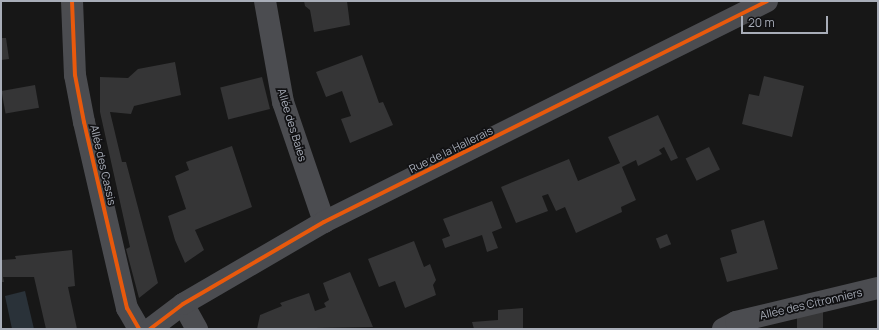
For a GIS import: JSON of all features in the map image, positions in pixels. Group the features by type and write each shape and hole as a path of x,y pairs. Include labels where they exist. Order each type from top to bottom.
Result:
{"street":[{"name":"Allée des Cassis","path":"72,1 75,75 84,122 127,308 138,329"},
{"name":"Allée des Baies","path":"265,1 283,102 324,222"},
{"name":"Rue de la Hallerais","path":"150,329 183,304 324,222 767,1"},
{"name":"Allée des Citronniers","path":"723,329 736,322 878,288"},
{"path":"183,304 197,329"}],"shaded area":[{"path":"25,291 34,329 12,329 5,296"}],"building":[{"path":"304,1 347,1 350,25 314,32 310,10 305,6"},
{"path":"1,38 6,38 9,59 1,60"},
{"path":"362,55 379,103 383,102 393,125 350,143 341,119 351,116 342,91 326,97 316,72"},
{"path":"175,62 181,95 134,106 131,114 110,112 122,162 126,162 158,283 139,298 126,249 130,247 100,112 100,77 128,78 138,69"},
{"path":"764,76 804,86 792,137 742,124 749,94 759,96"},
{"path":"262,77 270,109 228,119 220,87"},
{"path":"35,85 39,108 6,114 2,91"},
{"path":"658,115 678,158 671,161 664,147 659,150 662,154 638,166 636,160 622,167 636,200 621,207 622,212 576,233 565,207 556,211 548,194 542,196 548,211 516,223 501,187 569,159 578,181 620,163 608,137"},
{"path":"232,146 252,207 195,230 204,250 185,263 175,240 168,216 186,209 175,176 189,170 186,162"},
{"path":"709,147 720,169 697,181 686,158"},
{"path":"492,201 502,228 492,232 498,248 487,252 482,235 445,248 442,239 450,236 443,219"},
{"path":"764,220 778,269 727,282 720,258 737,253 731,230"},
{"path":"667,234 671,244 660,249 656,238"},
{"path":"414,241 424,267 430,264 436,280 433,285 436,295 405,308 395,281 379,287 368,259"},
{"path":"72,250 75,286 68,287 77,329 46,329 34,277 3,277 4,282 1,282 1,260 16,259 15,256"},
{"path":"350,272 373,327 257,329 260,315 282,306 280,303 309,293 315,311 326,307 324,303 329,300 323,283"},
{"path":"523,308 523,329 474,329 472,322 498,320 498,310"},
{"path":"823,311 823,329 797,329 797,316"}],"cycle path":[{"path":"72,1 75,75 84,122 127,308 139,329"},
{"path":"150,329 183,304 324,222 767,1"}]}
